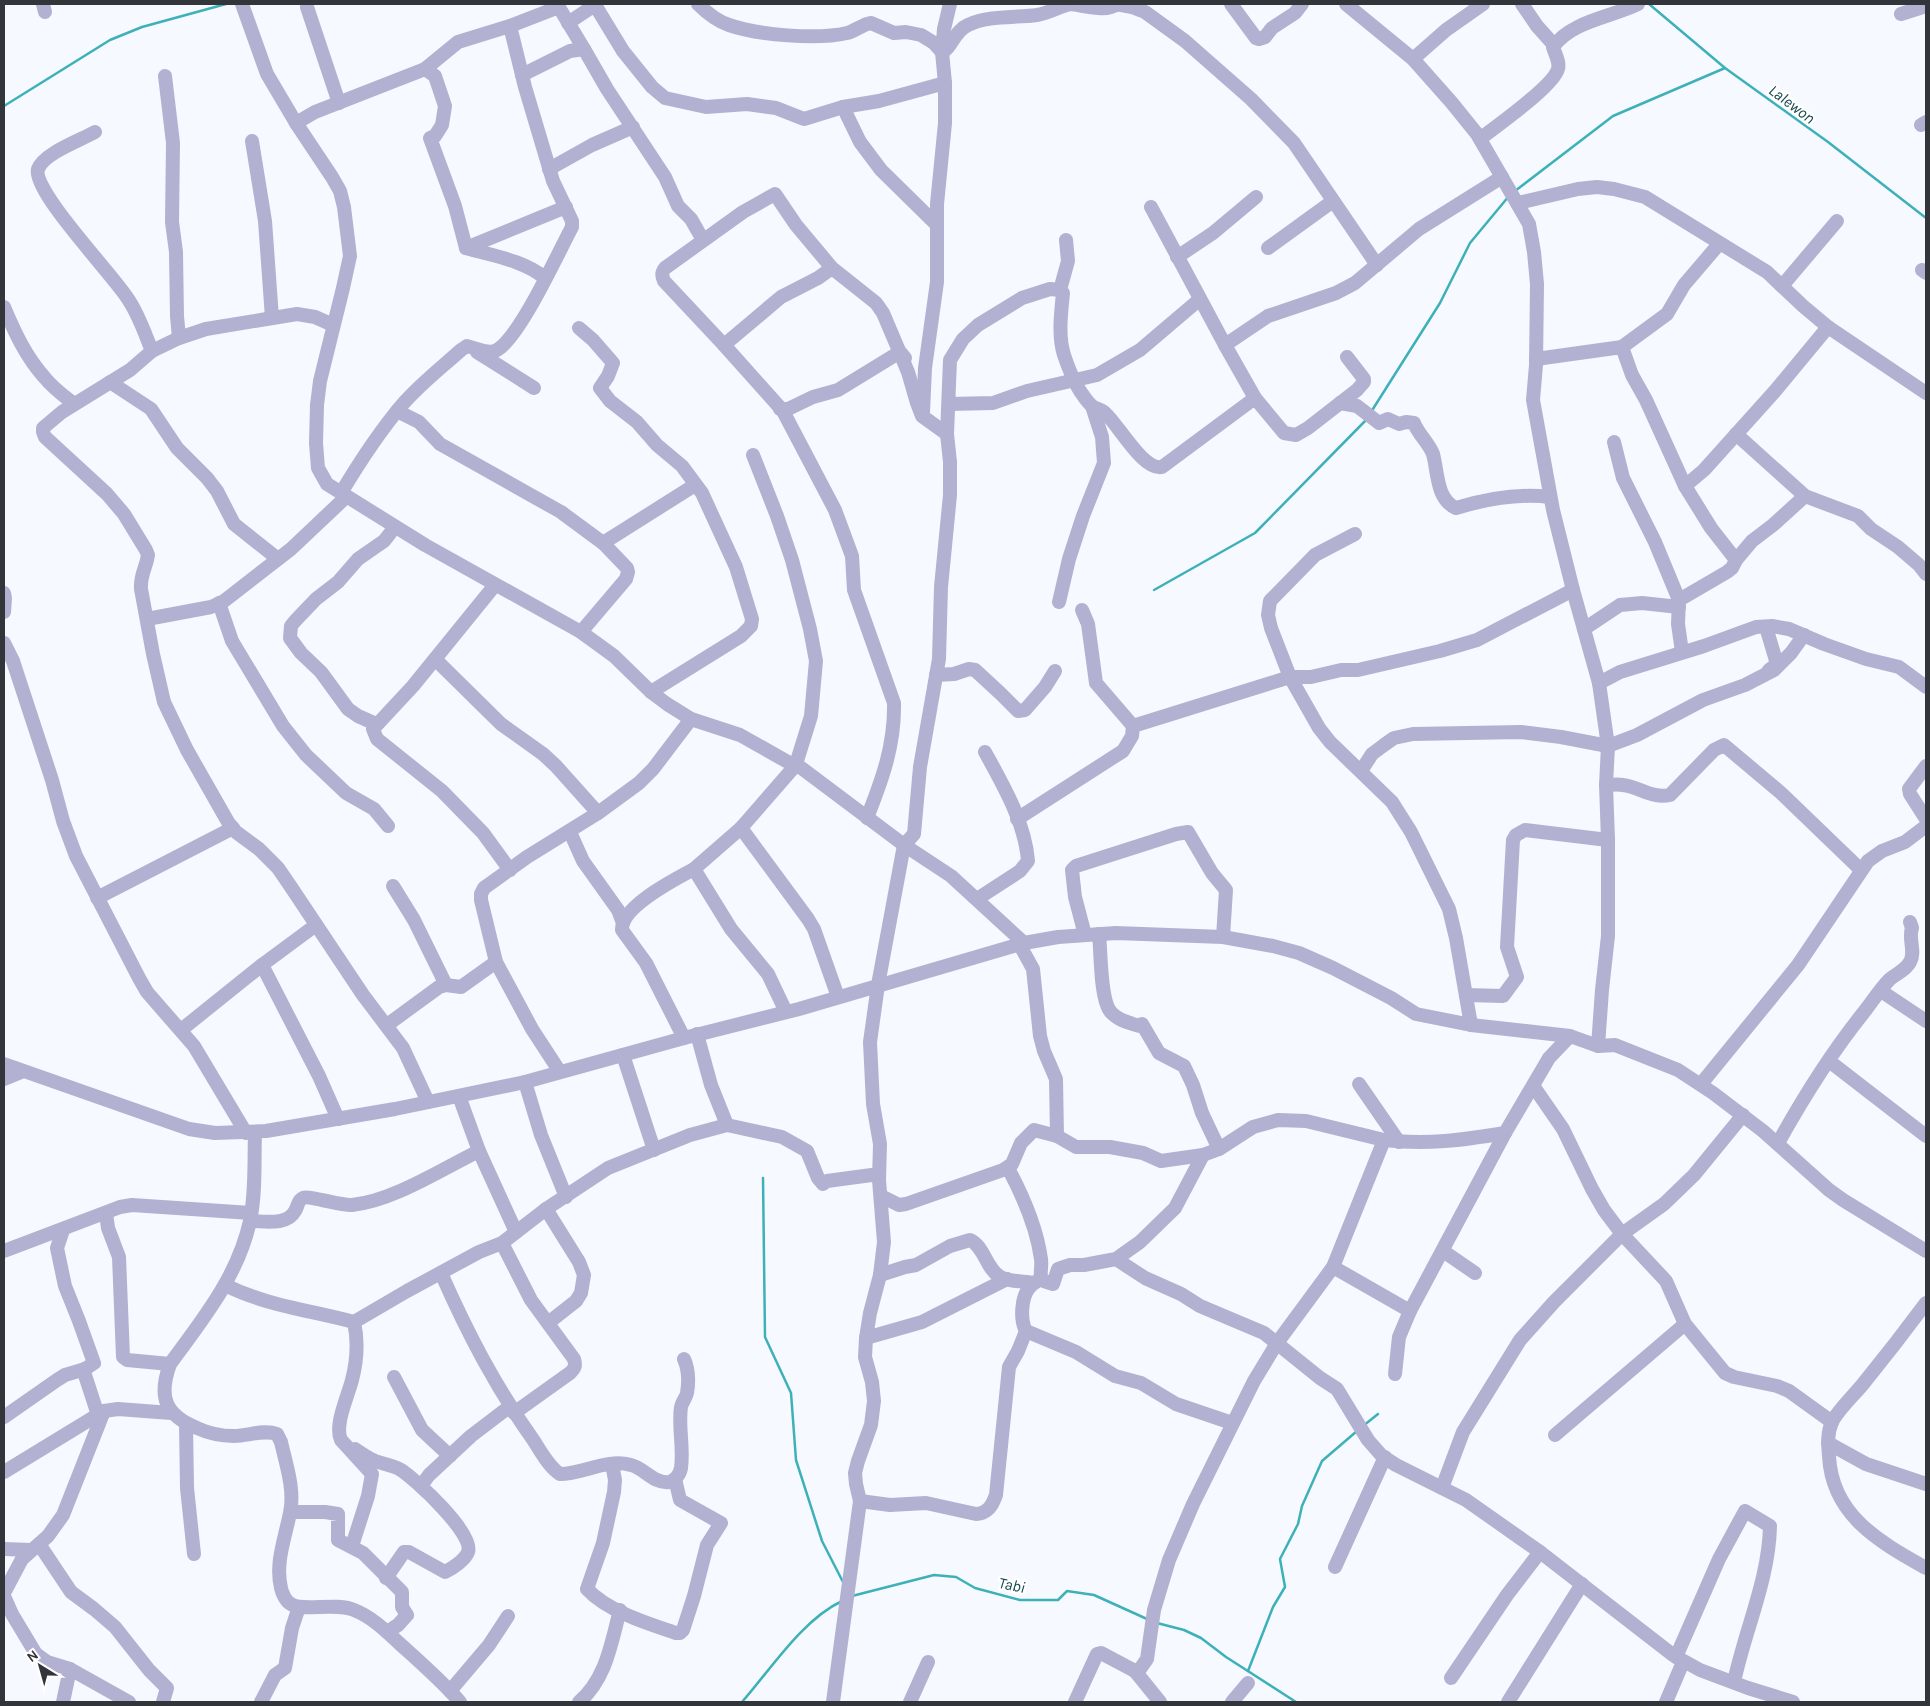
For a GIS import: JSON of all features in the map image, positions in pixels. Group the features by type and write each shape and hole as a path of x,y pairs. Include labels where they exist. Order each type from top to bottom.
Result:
{"street":[{"path":"242,4 267,74 296,123 332,177 340,191 344,207 350,256 320,381 317,405 316,443 318,468 327,484 395,527 581,632 614,656 651,692 691,718 740,735 795,765 904,845 951,876 1024,943"},
{"path":"568,23 595,4 623,51 652,87 665,98 706,107 730,107 736,104 776,108 804,119 843,107 879,101 945,83"},
{"path":"922,416 924,368 937,282 937,204 945,123 945,83 942,52 944,29 950,4"},
{"path":"942,52 947,50 961,29 976,21 1040,14 1070,4 1104,8 1111,8 1116,4 1143,8 1185,41 1251,99 1294,143 1377,265"},
{"path":"1230,4 1256,38 1259,39 1265,37 1272,28 1295,13 1302,4"},
{"path":"1346,4 1412,59 1452,103 1480,139 1529,224 1537,284 1536,359 1533,400 1550,497 1573,590 1599,682 1608,746 1606,786 1608,936 1598,1046"},
{"path":"1412,59 1446,30 1483,4"},
{"path":"1480,139 1535,96 1554,77 1558,66 1554,45 1536,26 1522,4"},
{"path":"1554,45 1577,28 1596,18 1638,4"},
{"path":"296,123 315,112 425,70 458,42 510,26 558,5 626,120 633,127 664,177 678,206 691,219 704,240"},
{"path":"700,5 713,17 729,25 770,33 821,36 848,33 871,23 894,33 906,32 921,35 934,43 942,52"},
{"path":"1901,14 1926,6"},
{"path":"307,7 339,103"},
{"path":"147,619 203,609 224,601 291,549 343,495 360,461 398,411 423,384 460,350 468,346 490,352 497,350 507,342 528,311 572,227 572,221 549,169 510,26"},
{"path":"522,75 570,51 584,49"},
{"path":"425,70 435,76 445,106 442,125 435,136 430,138 455,206 466,248"},
{"path":"165,76 173,143 172,222 176,252 179,338"},
{"path":"843,107 860,142 881,170 937,225"},
{"path":"549,169 592,145 633,127"},
{"path":"96,132 56,152 41,164 37,171 38,178 42,188 75,233 128,298 138,316 152,351"},
{"path":"252,140 265,221 272,318"},
{"path":"1225,345 1268,316 1336,293 1355,283 1418,229 1502,177"},
{"path":"1518,203 1578,189 1597,187 1614,189 1645,197 1767,272 1828,327 1926,393"},
{"path":"867,818 886,770 894,719 894,703 854,590 852,556 841,523 787,418 724,344 664,281 662,271 742,212 775,194 796,225 832,268 876,304 887,322 900,352 922,416 947,434"},
{"path":"1177,256 1213,233 1256,197"},
{"path":"1268,248 1333,201"},
{"path":"466,248 566,207"},
{"path":"1151,207 1255,398 1277,426 1290,435 1296,435 1357,390 1364,382 1364,379 1347,358"},
{"path":"1782,286 1837,221"},
{"path":"1059,602 1069,559 1080,524 1104,463 1102,437 1092,406 1074,380 1064,353 1061,322 1063,293 1060,290 1068,261 1066,240"},
{"path":"1536,359 1622,347 1668,314 1684,286 1719,244"},
{"path":"466,248 521,264 545,278"},
{"path":"724,344 781,298 818,278 832,268"},
{"path":"833,1702 860,1501 855,1473 871,1425 874,1401 872,1382 865,1357 866,1338 870,1313 880,1275 884,1242 879,1174 880,1144 873,1104 870,1042 878,985 904,845 914,834 920,767 940,659 941,587 950,495 950,462 947,434 950,360 963,339 978,325 1022,298 1050,289 1060,290"},
{"path":"949,404 993,403 1028,391 1097,375 1140,350 1200,299"},
{"path":"4,307 17,339 31,361 46,380 74,404"},
{"path":"333,325 315,317 297,314 206,329 179,338 152,351 130,370 74,404 48,423 43,428 43,432 45,437 107,494 124,514 146,550 147,560 140,579 153,654 164,702 187,750 233,828 278,868 363,996 404,1048 428,1102"},
{"path":"1685,486 1704,470 1775,392 1828,327"},
{"path":"578,328 593,340 613,363 608,376 600,388 610,401 637,422 657,445 682,466 702,493 736,567 752,619 751,626 741,636 651,692"},
{"path":"468,346 534,388"},
{"path":"1622,347 1632,375 1646,400 1685,486 1711,528 1736,560"},
{"path":"900,352 911,364 924,368"},
{"path":"780,409 788,409 813,397 838,390 900,352"},
{"path":"110,382 151,409 177,448 207,478 217,491 234,524 278,559"},
{"path":"1357,390 1357,406"},
{"path":"1092,406 1105,412 1132,447 1146,461 1158,468 1199,441 1255,398"},
{"path":"1340,403 1357,406 1379,422 1388,419 1399,424 1406,422 1414,423 1433,454 1434,465 1444,497 1448,504 1456,508 1491,499 1533,495 1550,497"},
{"path":"398,411 419,422 440,444 561,512 603,543 627,568 626,579 581,632"},
{"path":"1736,434 1805,496 1858,516 1871,529 1898,547 1919,565 1926,574"},
{"path":"1614,442 1623,478 1636,500 1655,542 1679,603 1678,624 1682,652"},
{"path":"623,923 637,905 650,894 694,869 741,828 795,765 811,716 816,661 810,629 792,560 753,455"},
{"path":"603,543 695,485"},
{"path":"1584,629 1620,606 1642,603 1679,603 1732,568 1736,560 1752,541 1805,496"},
{"path":"376,724 348,709 321,672 301,653 290,638 291,626 316,599 338,582 358,559 384,541 395,527"},
{"path":"1355,534 1315,555 1302,566 1270,601 1268,615 1271,628 1290,677 1319,728 1330,742 1392,802 1411,832 1433,874 1449,909 1471,1025"},
{"path":"495,585 413,686 373,729 377,739 442,791 483,833 510,870"},
{"path":"1133,726 1290,677 1311,677 1340,670 1358,670 1440,651 1477,640 1573,590"},
{"path":"4,593 6,598 4,612"},
{"path":"219,603 232,641 283,726 306,755 346,793 374,809 388,826"},
{"path":"1017,819 1123,751 1132,736 1133,726 1096,683 1088,624 1082,610"},
{"path":"1599,682 1620,672 1756,628 1766,627 1790,628 1866,659 1899,667 1926,687"},
{"path":"1745,685 1777,664 1766,627"},
{"path":"1361,771 1372,754 1384,745 1394,738 1413,734 1521,732 1608,746 1637,735 1703,700 1745,685 1774,670 1791,653 1804,635"},
{"path":"4,643 13,661 52,780 62,821 76,856 97,898 143,985 200,1055 251,1133 250,1217 239,1258 225,1285 170,1364 165,1378 164,1394 166,1404 171,1412 186,1424 217,1436 237,1436 268,1432 277,1434 281,1442 291,1494 291,1512 280,1556 281,1588 291,1605 298,1607 337,1605 354,1609 372,1619 460,1702"},
{"path":"435,659 501,724 543,754 556,766 598,813"},
{"path":"936,675 954,674 969,669 975,670 1018,711 1025,710 1045,687 1055,671"},
{"path":"560,1072 532,1029 496,962 481,894 484,888 570,832 639,783 691,718"},
{"path":"1606,786 1622,784 1653,795 1670,795 1714,750 1724,745 1781,793 1861,870"},
{"path":"977,899 1020,871 1028,861 1027,846 1017,819 1006,792 985,752"},
{"path":"1926,766 1909,789 1910,794 1926,819"},
{"path":"1701,1084 1798,965 1861,870 1876,855 1905,842 1926,826"},
{"path":"97,898 233,828"},
{"path":"741,828 814,929 838,997"},
{"path":"1466,995 1503,996 1517,977 1507,947 1513,840 1516,835 1525,830 1608,840"},
{"path":"570,832 583,861 618,910 623,923 622,930 646,963 690,1036 712,1085 727,1125"},
{"path":"1084,934 1075,897 1072,870 1076,866 1188,832 1212,873 1226,890 1223,937"},
{"path":"694,869 731,928 768,974 786,1012"},
{"path":"393,886 414,920 446,985"},
{"path":"1778,1144 1801,1100 1848,1032 1891,979 1902,972 1912,958 1910,934 1912,928 1910,922"},
{"path":"181,1030 262,964 316,924"},
{"path":"4,1064 21,1072 189,1129 215,1133 251,1133 338,1119 525,1082 690,1036 786,1012 1024,943 1084,934 1116,933 1223,937 1299,953 1364,984 1416,1014 1471,1025 1570,1036 1598,1046 1615,1045 1657,1060 1701,1084 1743,1115 1844,1200 1926,1251"},
{"path":"1099,934 1107,1006 1115,1016 1128,1023 1140,1026 1142,1024 1159,1053 1184,1066 1193,1085 1202,1113 1219,1149"},
{"path":"1024,943 1022,949 1033,969 1042,1043 1056,1079 1057,1136"},
{"path":"387,1025 430,992 446,985 461,987 496,962"},
{"path":"262,964 302,1042 338,1119"},
{"path":"1881,991 1926,1021"},
{"path":"1395,1374 1399,1337 1410,1311 1505,1133 1534,1087 1549,1058 1570,1036"},
{"path":"623,1055 654,1150"},
{"path":"1829,1061 1926,1136"},
{"path":"4,1079 21,1072"},
{"path":"525,1082 541,1134 566,1197"},
{"path":"1359,1084 1399,1142"},
{"path":"1534,1087 1564,1129 1592,1190 1622,1234 1666,1281 1685,1324 1725,1373 1734,1377 1777,1386 1789,1391 1832,1422"},
{"path":"459,1096 479,1150 516,1232"},
{"path":"1442,1488 1463,1432 1520,1340 1554,1302 1622,1234 1664,1204 1694,1175 1743,1115"},
{"path":"881,1196 899,1204 906,1204 1008,1168 1012,1164 1021,1143 1034,1130 1057,1136 1076,1147 1110,1147 1143,1154 1161,1161 1203,1156 1219,1149 1254,1127 1284,1119 1306,1121 1384,1140 1418,1144 1459,1141 1505,1133"},
{"path":"225,1285 248,1296 277,1305 323,1313 354,1322 441,1272 479,1252 502,1243 546,1210 608,1168 690,1135 727,1125 792,1141 807,1151 818,1178 823,1184 827,1181 879,1174"},
{"path":"1135,1671 1140,1669 1147,1659 1154,1610 1169,1560 1193,1504 1254,1381 1277,1343 1333,1267 1384,1140"},
{"path":"4,1252 120,1207 132,1205 250,1217 275,1222 288,1219 295,1212 299,1202 304,1197 333,1204 352,1205 392,1195 479,1150"},
{"path":"880,1275 905,1266 916,1265 950,1246 970,1240 976,1245 994,1273 1001,1278 1044,1281 1053,1284 1058,1269 1070,1265 1084,1265 1116,1259 1140,1242 1174,1208 1203,1156"},
{"path":"1008,1168 1022,1193 1042,1260 1038,1281 1026,1292 1022,1311 1022,1324 1026,1330 1076,1352 1115,1376 1141,1383 1176,1404 1232,1423"},
{"path":"546,1210 584,1275 581,1293 576,1301 548,1323"},
{"path":"106,1213 108,1228 119,1257 123,1357 127,1360 170,1364"},
{"path":"4,1417 65,1375 85,1369 94,1363 80,1321 65,1286 58,1248 63,1230"},
{"path":"421,1486 429,1475 471,1436 511,1410 544,1392 575,1367 574,1359 521,1284 502,1243"},
{"path":"1443,1251 1475,1273"},
{"path":"1116,1259 1145,1278 1181,1294 1200,1306 1264,1333 1337,1390 1368,1440 1384,1457 1396,1466 1466,1500 1540,1552 1680,1660 1700,1670 1748,1688 1793,1702"},
{"path":"1333,1267 1410,1311"},
{"path":"441,1272 466,1331 511,1410 551,1465 560,1474 568,1474 612,1464 632,1465 653,1478 668,1482 675,1479 681,1470 681,1406 687,1393 688,1368 684,1359"},
{"path":"866,1338 922,1322 1007,1279"},
{"path":"1926,1302 1897,1342 1832,1422 1828,1443 1829,1464 1839,1499 1845,1508 1877,1538 1926,1568"},
{"path":"354,1322 358,1338 353,1378 338,1431 341,1440 372,1474"},
{"path":"1555,1434 1685,1324"},
{"path":"860,1501 890,1505 926,1503 976,1514 990,1508 996,1495 1009,1367 1026,1330"},
{"path":"85,1369 84,1372 101,1413 56,1527 22,1559 4,1594 16,1622 36,1654 47,1662 70,1670 123,1701"},
{"path":"394,1377 422,1430 450,1456"},
{"path":"4,1472 101,1413 118,1410 171,1412"},
{"path":"186,1424 188,1488 194,1554"},
{"path":"341,1440 373,1460 400,1469 421,1486 446,1510 464,1536 469,1547 468,1552 459,1562 446,1572 409,1552 404,1552 386,1578"},
{"path":"1828,1443 1866,1464 1926,1484"},
{"path":"1334,1567 1384,1457"},
{"path":"352,1546 368,1496 373,1460"},
{"path":"612,1464 615,1480 614,1492 603,1543 587,1589 599,1599 620,1610 680,1633 683,1630 694,1596 707,1545 720,1523 680,1500 675,1479"},
{"path":"1666,1702 1719,1559 1745,1511 1770,1526 1770,1546 1734,1682"},
{"path":"291,1512 338,1514 338,1540 363,1553 402,1592 402,1607 407,1615 398,1625 386,1632"},
{"path":"4,1549 35,1547"},
{"path":"35,1547 71,1592 115,1627 149,1670 167,1688 163,1702"},
{"path":"1452,1678 1507,1595 1540,1552"},
{"path":"1508,1702 1582,1584"},
{"path":"261,1702 275,1675 285,1668 298,1607"},
{"path":"579,1702 595,1685 606,1664 620,1610"},
{"path":"450,1691 489,1645 508,1616"},
{"path":"1075,1702 1097,1654 1101,1653 1135,1671 1160,1702"},
{"path":"910,1702 928,1662"},
{"path":"63,1702 70,1670"},
{"path":"1232,1702 1248,1683"}],"waterway":[{"path":"4,106 110,40 142,27 226,4"},
{"name":"Lalewon","path":"1649,4 1725,68 1828,142 1926,218"},
{"path":"1515,191 1613,116 1725,68"},
{"path":"1371,412 1440,303 1470,243 1509,196"},
{"path":"1154,590 1255,533 1367,419"},
{"path":"763,1178 765,1337 791,1393 796,1460 822,1541 844,1584"},
{"path":"1363,1426 1378,1414"},
{"path":"1248,1671 1273,1607 1285,1587 1280,1559 1298,1524 1302,1506 1322,1461 1357,1431"},
{"name":"Tabi","path":"852,1596 934,1575 956,1577 975,1588 1020,1600 1058,1600 1067,1591 1094,1595 1147,1619"},
{"name":"Tabi","path":"742,1702 800,1633 827,1609 842,1601"},
{"name":"Tabi","path":"1157,1623 1184,1630 1201,1638 1226,1657 1296,1702"}]}
